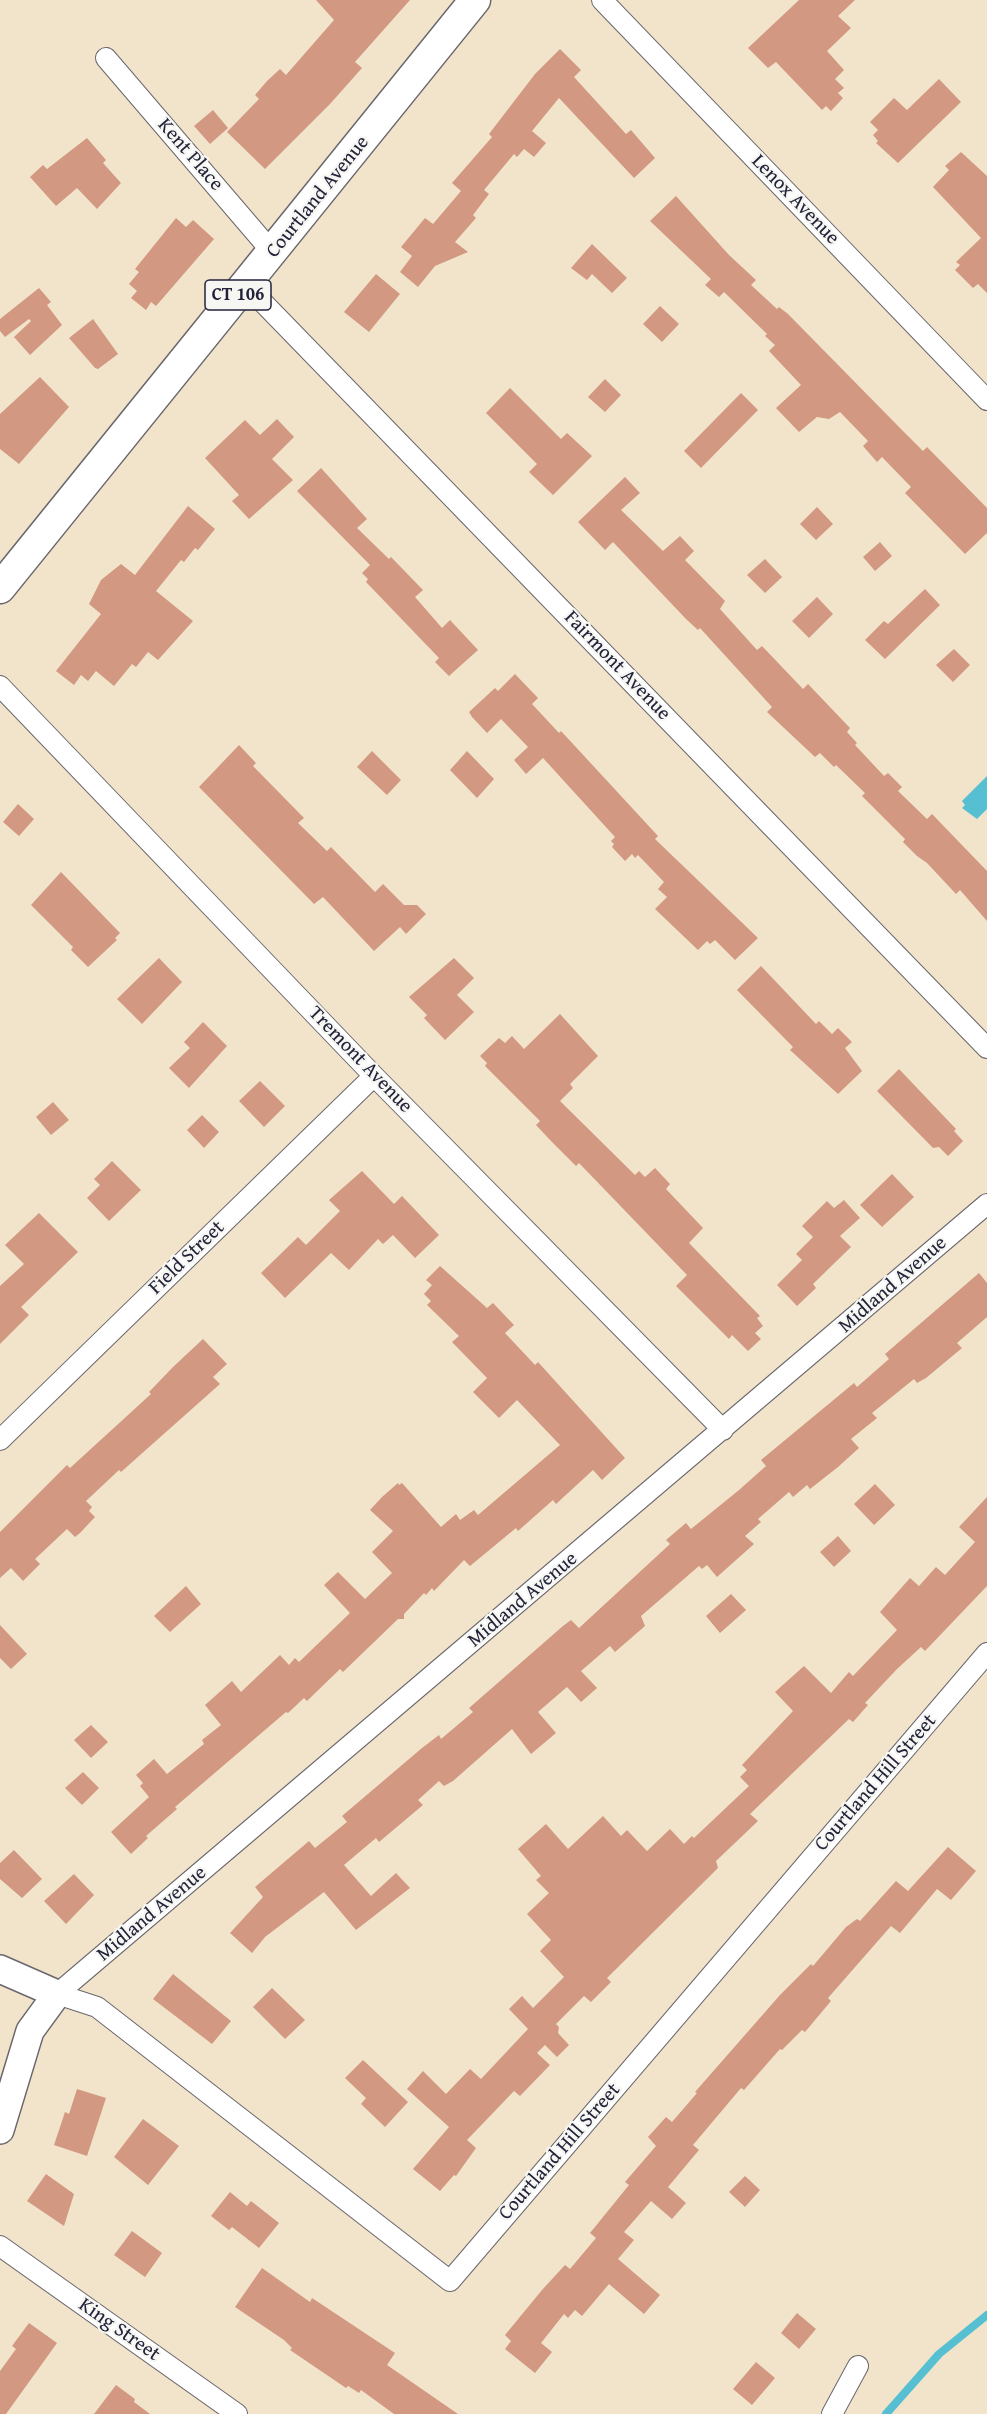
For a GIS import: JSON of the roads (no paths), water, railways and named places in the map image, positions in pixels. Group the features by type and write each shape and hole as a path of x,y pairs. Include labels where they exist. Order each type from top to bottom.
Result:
{"main road":[{"name":"Courtland Avenue","path":"0,588 273,253 475,0"}],"street":[{"name":"Lenox Avenue","path":"603,0 987,400"},
{"name":"Kent Place","path":"106,58 273,253"},
{"name":"Fairmont Avenue","path":"246,285 987,1048"},
{"name":"Tremont Avenue","path":"0,686 375,1076 723,1430"},
{"name":"Field Street","path":"0,1440 375,1076"},
{"name":"Midland Avenue","path":"57,1994 987,1204"},
{"name":"Courtland Hill Street","path":"57,1994 97,2007 450,2281 987,1653"},
{"path":"0,1970 57,1994 30,2031 0,2130"},
{"name":"King Street","path":"0,2246 237,2414"},
{"path":"832,2414 858,2366"}],"water":[{"path":"987,776 987,809 977,819 962,808 965,805 962,801"}],"waterway":[{"path":"886,2414 939,2354 987,2315"}]}
